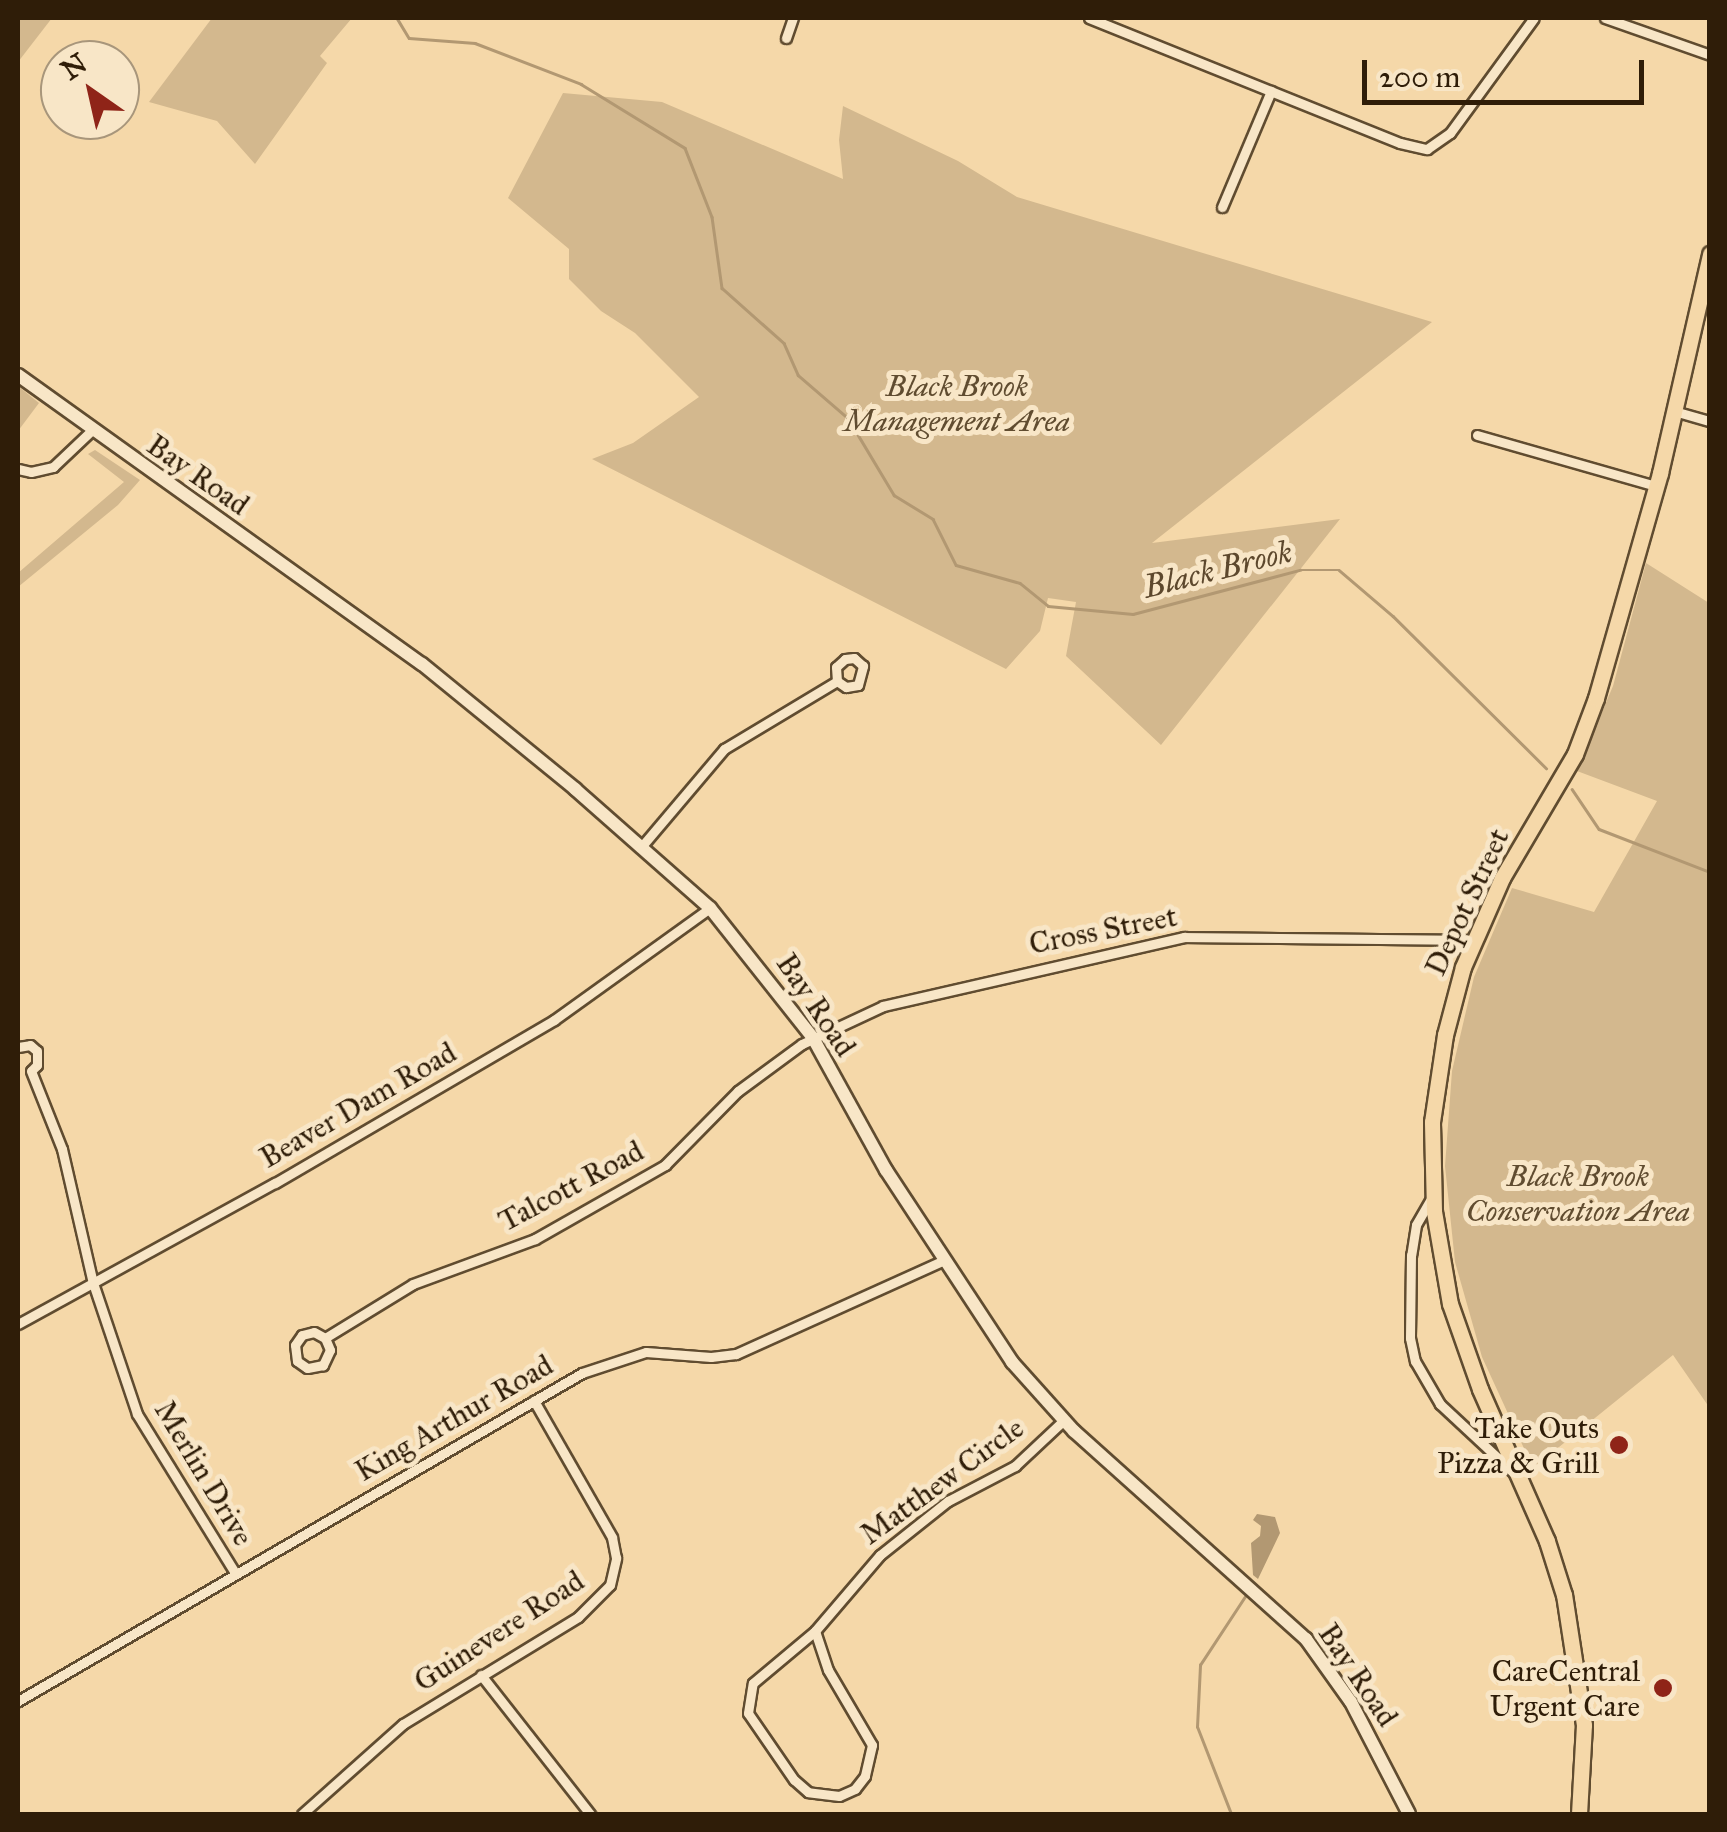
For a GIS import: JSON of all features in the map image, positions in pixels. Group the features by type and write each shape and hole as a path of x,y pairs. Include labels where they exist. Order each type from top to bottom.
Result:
{"highway":[{"name":"Depot Street","path":"1579,1814 1584,1746 1575,1650 1560,1576 1456,1326 1440,1258 1433,1195 1432,1122 1439,1068 1458,984 1475,940 1502,878 1581,740 1656,486 1710,254"}],"main road":[{"name":"Bay Road","path":"18,376 422,664 642,846 710,908 813,1038 879,1158 1012,1362 1063,1421 1306,1639 1351,1702 1409,1814"}],"street":[{"path":"786,38 793,18"},
{"path":"1089,18 1400,143 1426,149 1450,134 1534,18"},
{"path":"1605,18 1710,55"},
{"path":"1222,208 1271,91"},
{"path":"1674,411 1710,421"},
{"path":"18,469 32,472 54,467 91,431"},
{"path":"1477,435 1656,486"},
{"path":"642,846 724,749 837,680"},
{"name":"Beaver Dam Road","path":"18,1324 554,1020 710,908"},
{"name":"Cross Street","path":"813,1038 852,1018 901,1001 1184,938 1475,940"},
{"name":"Talcott Road","path":"325,1338 425,1278 535,1239 664,1165 687,1147 734,1094 813,1038"},
{"name":"Merlin Drive","path":"18,1048 30,1046 37,1051 39,1060 30,1070 62,1149 94,1283 141,1422 236,1574"},
{"path":"18,1069 30,1070"},
{"path":"1433,1195 1416,1225 1411,1255 1410,1338 1415,1361 1449,1414 1520,1477"},
{"name":"King Arthur Road","path":"18,1701 582,1372 626,1355 655,1352 711,1357 744,1352 944,1260"},
{"name":"Talcott Road","path":"314,1332 325,1338 330,1350 323,1365 306,1368 297,1361 294,1344 302,1335 314,1332"},
{"name":"Guinevere Road","path":"302,1814 403,1724 594,1604 610,1585 616,1548 603,1516 534,1400"},
{"name":"Matthew Circle","path":"815,1632 828,1670 872,1746 865,1776 854,1789 839,1796 808,1792 794,1780 748,1713 753,1683 815,1632 880,1555 948,1501 1014,1466 1063,1421"},
{"path":"481,1675 590,1814"}],"green space":[{"path":"18,18 52,18 18,62"},
{"path":"212,18 352,18 320,56 327,63 255,164 217,121 149,102"},
{"name":"Black Brook Management Area","path":"563,93 662,102 843,179 839,140 843,106 958,161 1017,197 1432,322 1152,543 1340,519 1161,745 1066,656 1076,602 1048,598 1040,631 1006,669 592,459 633,443 699,397 635,333 601,311 569,279 569,249 508,198"},
{"path":"18,386 39,403 18,431"},
{"path":"95,450 140,480 118,505 18,587 18,573 124,482 88,454"},
{"name":"Black Brook Conservation Area","path":"1646,563 1709,603 1709,1407 1673,1355 1533,1468 1482,1357 1455,1262 1445,1166 1452,1071 1474,977 1512,888 1594,912 1657,801 1577,771 1613,686"}],"shaded area":[{"path":"1257,1514 1275,1517 1280,1533 1258,1579 1253,1575 1251,1543 1260,1536 1261,1526 1253,1520"}],"waterway":[{"name":"Black Brook","path":"397,18 409,38 475,43 581,84 685,148 712,217 722,288 784,343 798,375 848,418 894,495 933,519 956,565 1020,583 1048,606 1133,614 1300,570 1339,570 1393,616 1546,768"},
{"name":"Black Brook","path":"1572,789 1599,829 1710,872"},
{"path":"1231,1814 1197,1727 1200,1665 1248,1592"}],"place":[{"name":"Take Outs Pizza & Grill","path":"1619,1445"},
{"name":"CareCentral Urgent Care","path":"1663,1688"}]}
